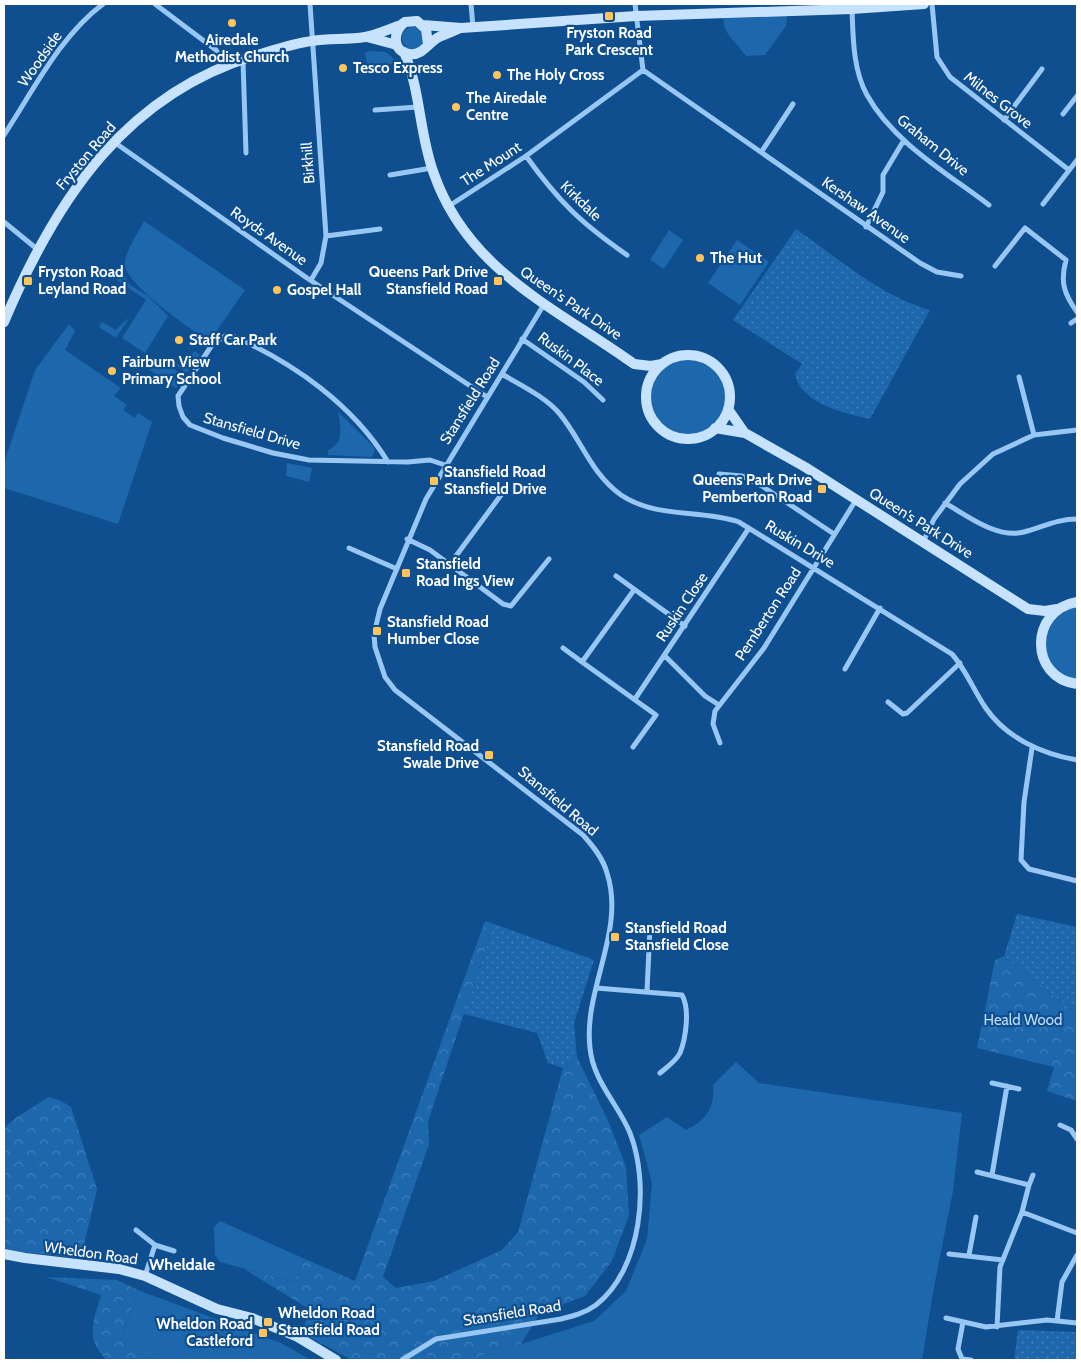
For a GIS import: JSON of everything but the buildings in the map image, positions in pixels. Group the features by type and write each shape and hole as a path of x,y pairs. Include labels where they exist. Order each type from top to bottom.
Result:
{"street":[{"name":"Woodside","path":"4,135 61,49 81,24 103,4"},
{"path":"156,4 216,50 224,66"},
{"name":"Birkhill","path":"310,4 326,236 321,263 310,280"},
{"path":"472,4 473,27"},
{"path":"635,4 642,70"},
{"name":"Fryston Road","path":"4,322 37,249 66,202 113,141 156,104 177,89 243,59 312,41 366,37 411,20 423,25 461,28 636,16 852,9 924,4"},
{"name":"Milnes Grove","path":"932,4 937,57 950,77 1069,170"},
{"name":"Graham Drive","path":"852,9 854,52 866,94 891,130 989,205"},
{"path":"401,25 396,33 401,49"},
{"path":"423,25 428,34 428,44"},
{"name":"Fryston Road","path":"366,37 415,54 428,44 461,28"},
{"name":"Queen's Park Drive","path":"401,49 414,75 424,144 432,168 448,206 477,248 505,276 543,306 634,364 648,385"},
{"name":"Queen's Park Drive","path":"414,75 420,52"},
{"path":"243,59 246,153"},
{"path":"1004,120 1042,69"},
{"name":"Kershaw Avenue","path":"642,70 762,151 866,227 920,263 937,272 960,276"},
{"name":"The Mount","path":"448,206 526,156 642,70"},
{"path":"1063,114 1077,96"},
{"path":"762,151 793,104"},
{"path":"375,110 418,107"},
{"path":"866,227 883,192 883,175 904,140"},
{"name":"Royds Avenue","path":"113,141 310,280 487,397"},
{"name":"Kirkdale","path":"526,156 551,192 575,216 627,254"},
{"path":"1042,204 1077,160"},
{"path":"390,175 432,168"},
{"path":"4,222 37,249"},
{"path":"995,266 1025,228 1066,260 1062,285 1066,297 1077,312"},
{"path":"326,236 380,229"},
{"name":"Stansfield Road","path":"402,1360 436,1339 561,1319 578,1314 595,1305 620,1278 630,1254 638,1222 641,1183 638,1156 629,1131 594,1068 590,1048 596,988 611,920 611,889 607,871 599,854 583,834 395,690 385,677 378,659 374,634 380,609 426,499 543,306"},
{"path":"1071,323 1077,319"},
{"name":"Stansfield Drive","path":"388,462 375,441 339,402 291,368 235,337 225,336 212,345 178,396 178,406 183,417 190,425 223,438 273,453 309,460 388,462 430,460 445,465"},
{"name":"Ruskin Place","path":"522,339 584,382 603,400"},
{"path":"688,355 701,357 713,363 722,373 728,385 730,398 728,409 715,428 706,435 688,439 679,438 662,430 649,412 646,399 648,385 653,373 662,364 674,357 688,355"},
{"path":"634,364 651,366 662,364"},
{"name":"Ruskin Drive","path":"502,374 557,410 597,472 621,495 654,510 724,517 749,528 940,646 960,663 985,707 998,723 1032,748 1057,757 1077,760"},
{"path":"1020,378 1034,435"},
{"name":"Queen's Park Drive","path":"728,409 745,433"},
{"name":"Queen's Park Drive","path":"715,428 745,433 805,467 1028,609 1042,631 1042,651 1050,669 1064,680 1077,684"},
{"path":"923,542 934,518 960,484 993,454 1034,435 1077,430"},
{"path":"719,474 742,476 762,486 834,534"},
{"path":"450,564 504,491"},
{"name":"Pemberton Road","path":"720,743 713,724 714,711 764,648 856,500"},
{"path":"945,503 998,532 1022,532 1060,519 1077,519"},
{"name":"Ruskin Close","path":"635,699 749,528"},
{"path":"408,539 430,550 504,604 511,606 549,559"},
{"path":"349,548 397,569"},
{"path":"616,576 685,626"},
{"path":"582,662 634,590"},
{"path":"1028,609 1045,611 1077,602"},
{"path":"845,669 880,608"},
{"path":"1042,631 1048,619 1057,609"},
{"path":"563,648 656,715 634,747"},
{"path":"665,656 705,696 719,705"},
{"path":"888,702 903,714 907,713 960,663"},
{"path":"1032,748 1024,802 1021,860 1029,869 1077,881"},
{"path":"627,928 650,928 647,991"},
{"path":"596,988 682,995 685,1001 685,1031 680,1053 660,1073"},
{"path":"992,1084 1020,1089"},
{"path":"992,1175 1007,1086"},
{"path":"1060,1125 1071,1130 1077,1139"},
{"path":"977,1172 1029,1185"},
{"path":"997,1327 1000,1276 1003,1260 1022,1212 1032,1175"},
{"path":"1022,1212 1077,1233"},
{"path":"969,1255 976,1217"},
{"path":"136,1230 156,1245 174,1252"},
{"path":"145,1276 156,1245"},
{"name":"Wheldon Road","path":"4,1254 120,1269 145,1276 218,1308 252,1318 296,1336 336,1360"},
{"path":"949,1254 1003,1260"},
{"path":"1057,1321 1062,1282 1077,1255"},
{"path":"946,1318 997,1327 1026,1322 1057,1321 1077,1323"},
{"path":"963,1322 958,1349 962,1359 971,1360"}],"green space":[{"path":"787,15 786,26 765,55 746,56 728,34 724,26 723,17"},
{"path":"413,27 421,30 424,38 421,46 413,49 405,46 402,38 405,30"},
{"path":"369,51 386,52 399,64 367,64 365,53"},
{"path":"144,221 245,290 206,346 200,342 203,337 144,292 127,271 125,263 128,253"},
{"path":"796,229 877,286 894,296 930,310 870,419 836,410 815,400 799,384 795,374 802,364 733,320"},
{"path":"669,230 683,240 664,269 650,260"},
{"path":"737,240 769,262 740,305 708,283"},
{"path":"121,270 130,285 148,296 168,316 145,353 122,338 146,300 117,280"},
{"path":"127,319 116,338 99,327 102,322 116,330"},
{"path":"69,324 75,331 65,350 121,388 114,396 127,405 123,410 135,418 138,413 152,422 118,524 4,488 4,463 35,370"},
{"path":"194,351 200,355 187,373 160,354 182,367 186,363 191,366 192,363 188,360"},
{"path":"160,357 183,376 186,375 176,388 147,368 147,364"},
{"path":"688,359 703,362 715,370 723,382 726,397 723,412 715,424 703,432 688,435 673,432 661,424 653,412 650,397 653,382 661,370 673,362"},
{"path":"338,412 373,446 375,450 372,457 328,455 328,450 337,444 339,439"},
{"path":"287,463 312,468 309,482 286,476"},
{"path":"1077,605 1077,681 1061,674 1053,667 1046,653 1045,645 1051,622 1064,610"},
{"path":"1017,914 1077,927 1077,1014 1004,956"},
{"path":"485,921 494,924 428,1121 429,1144 383,1277 396,1288 434,1281 502,1250 518,1232 563,1068 577,1057 609,1123 626,1167 629,1215 612,1261 585,1296 540,1313 521,1344 484,1350 484,1360 352,1360 302,1333 309,1309 244,1269 294,1282 305,1259 355,1281"},
{"path":"494,924 594,960 574,1023 577,1057 563,1068 548,1063 537,1033 464,1014"},
{"name":"Heald Wood","path":"1004,956 1077,1014 1077,1101 1047,1091 1054,1067 977,1048 995,960"},
{"path":"736,1062 759,1083 962,1113 953,1191 922,1360 484,1360 484,1350 521,1344 594,1321 626,1291 647,1239 652,1183 639,1135 667,1117 686,1130 699,1122 711,1107 713,1085"},
{"path":"49,1097 71,1107 97,1189 81,1258 20,1252 4,1248 4,1128 17,1117"},
{"path":"220,1221 305,1259 294,1282 220,1262 215,1255 214,1227"},
{"path":"46,1277 117,1280 138,1290 122,1337 149,1360 107,1360 95,1344 93,1337 94,1321 101,1295"},
{"path":"138,1290 281,1343 311,1360 149,1360 122,1337"},
{"path":"1018,1330 1077,1332 1077,1360 1014,1360"}],"place":[{"name":"Fryston Road Park Crescent","path":"609,16"},
{"name":"Airedale Methodist Church","path":"232,23"},
{"name":"Tesco Express","path":"343,68"},
{"name":"The Holy Cross","path":"497,75"},
{"name":"The Airedale Centre","path":"456,107"},
{"name":"The Hut","path":"700,258"},
{"name":"Fryston Road Leyland Road","path":"28,281"},
{"name":"Queens Park Drive Stansfield Road","path":"498,281"},
{"name":"Gospel Hall","path":"277,290"},
{"name":"Staff Car Park","path":"179,340"},
{"name":"Fairburn View Primary School","path":"112,371"},
{"name":"Stansfield Road Stansfield Drive","path":"434,481"},
{"name":"Queens Park Drive Pemberton Road","path":"822,489"},
{"name":"Stansfield Road Ings View","path":"406,573"},
{"name":"Stansfield Road Humber Close","path":"377,631"},
{"name":"Stansfield Road Swale Drive","path":"489,755"},
{"name":"Stansfield Road Stansfield Close","path":"615,937"},
{"name":"Wheldon Road Stansfield Road","path":"268,1322"},
{"name":"Wheldon Road Castleford","path":"263,1333"}],"district":[{"name":"Wheldale","path":"182,1264"}]}
